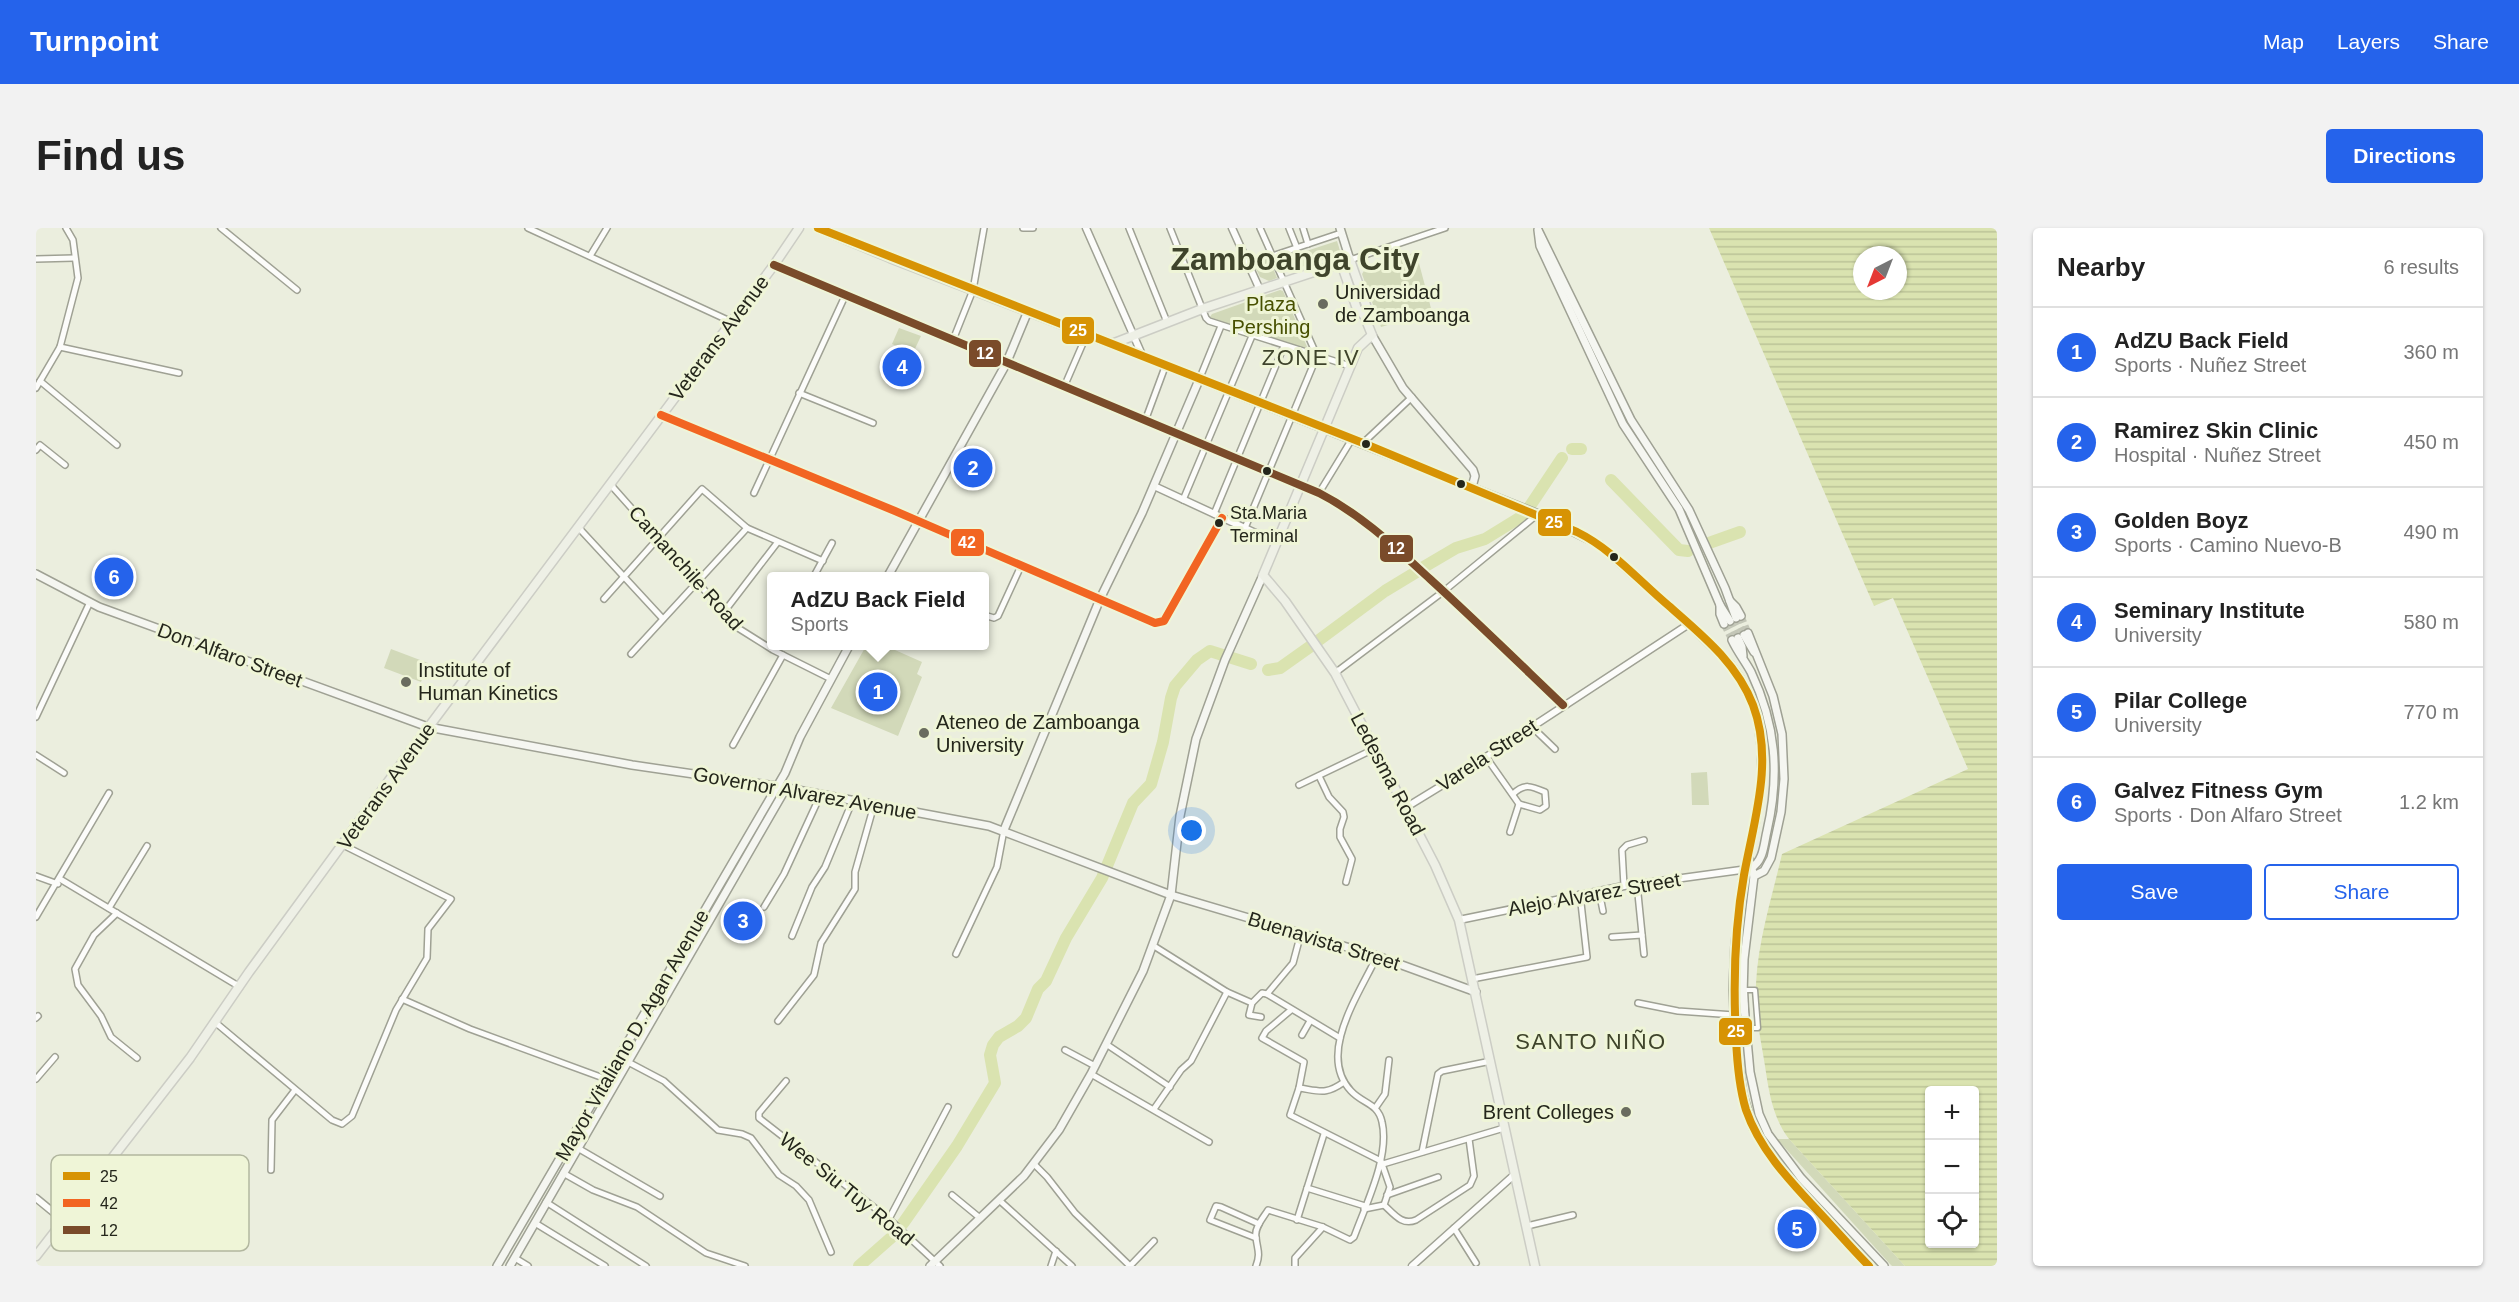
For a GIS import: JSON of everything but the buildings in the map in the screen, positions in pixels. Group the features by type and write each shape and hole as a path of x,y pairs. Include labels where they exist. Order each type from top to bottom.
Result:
{"main road":[{"name":"Veterans Avenue","path":"115,1155 216,1023 428,727 732,322 799,228"},
{"path":"818,228 1535,513 1600,545 1715,647 1740,678 1753,705 1761,745 1760,795 1748,856 1735,945 1734,1015 1739,1073 1749,1118 1758,1137 1804,1197 1869,1266"},
{"path":"1539,229 1630,420 1689,510 1730,601 1733,620 1720,605 1678,509 1623,424 1597,372 1540,246 1539,229"},
{"path":"1340,230 1357,309 1364,315 1372,335 1396,378 1473,470 1475,476 1472,488"},
{"path":"1112,344 1202,309 1345,261"},
{"path":"892,572 917,521 1006,364 1028,311"},
{"path":"935,1264 1034,1164 1067,1118 1154,946 1172,895 1180,816 1190,762 1226,658 1350,366 1361,344 1372,335"},
{"path":"1004,830 1100,599 1154,486 1199,380"},
{"name":"Don Alfaro Street","path":"36,574 90,603 428,727"},
{"name":"Ledesma Road","path":"1263,575 1285,601 1335,673 1435,865 1459,920 1535,1266"},
{"path":"1720,605 1730,601"},
{"path":"1747,870 1757,864 1762,854 1773,803 1774,754 1766,710 1743,656 1740,636 1755,652 1773,696 1782,734 1784,779 1781,812 1771,858 1764,871 1754,876"},
{"name":"Mayor Vitaliano D. Agan Avenue","path":"497,1266 785,773 800,737 846,650"},
{"name":"Governor Alvarez Avenue","path":"428,727 632,765 776,786 1004,830 1172,895"},
{"name":"Mayor Vitaliano D. Agan Avenue","path":"510,1266 786,788"},
{"path":"1747,870 1754,876"},
{"path":"1754,876 1744,959 1743,996 1755,1103 1768,1134 1783,1155 1812,1190 1884,1266"},
{"name":"Buenavista Street","path":"1172,895 1377,956 1476,992"},
{"path":"687,939 696,944"},
{"path":"622,1053 629,1060"},
{"name":"Veterans Avenue","path":"36,1256 51,1237"}],"street":[{"path":"36,388 60,347 78,278 73,240 66,228"},
{"path":"221,228 297,290"},
{"path":"528,228 732,322"},
{"path":"590,256 607,228"},
{"path":"953,340 973,290 984,228"},
{"path":"1023,228 1033,228"},
{"path":"1086,228 1143,357"},
{"path":"1129,228 1167,322"},
{"path":"1170,228 1206,318 1221,326 1350,366"},
{"path":"1232,228 1260,290"},
{"path":"1245,528 1317,356 1260,228"},
{"path":"1289,228 1297,248"},
{"path":"1303,228 1308,244"},
{"path":"1345,261 1424,231 1445,228"},
{"path":"1272,256 1340,230"},
{"path":"36,260 74,258"},
{"path":"774,265 1319,493 1347,507 1444,591 1563,705"},
{"path":"754,493 845,296"},
{"path":"1199,380 1221,326"},
{"path":"1064,387 1087,334"},
{"path":"1183,500 1252,336"},
{"path":"1214,514 1284,346"},
{"path":"60,347 179,373"},
{"path":"1145,421 1165,367"},
{"path":"40,381 117,445"},
{"path":"799,393 873,423"},
{"path":"1363,443 1412,397"},
{"path":"661,415 1155,623 1162,623 1222,518"},
{"path":"1319,493 1352,439"},
{"path":"36,450 40,445 65,465"},
{"name":"Camanchile Road","path":"610,484 724,612 747,634 767,644"},
{"path":"1154,486 1275,542"},
{"path":"604,599 702,489 747,528 777,543 823,561"},
{"path":"1335,673 1444,591 1535,513"},
{"path":"578,527 663,619"},
{"path":"631,654 747,528"},
{"path":"724,612 777,543"},
{"path":"816,572 832,543"},
{"path":"989,616 998,616 1021,566"},
{"path":"36,717 90,603"},
{"name":"Varela Street","path":"1405,808 1689,624"},
{"name":"Camanchile Road","path":"777,650 831,679"},
{"path":"733,745 783,655"},
{"path":"1532,726 1555,749"},
{"path":"1299,785 1374,749"},
{"path":"36,755 64,773"},
{"path":"1486,756 1519,804 1540,810 1546,806 1545,792 1530,786 1519,788 1513,794"},
{"path":"1319,776 1329,797 1343,812 1340,837 1352,859 1346,882"},
{"path":"36,917 109,794"},
{"path":"764,907 784,874 820,796"},
{"path":"792,936 812,887 825,867 852,802"},
{"path":"1510,832 1519,804"},
{"path":"778,1021 814,975 820,943 855,889 855,872 874,805"},
{"path":"956,954 997,867 1004,830"},
{"path":"1624,886 1622,850 1627,845 1644,840"},
{"path":"216,1023 332,1120 342,1124 347,1121 356,1106 402,999 427,958 428,929 451,899 343,845"},
{"path":"109,908 147,846"},
{"name":"Alejo Alvarez Street","path":"1459,920 1624,886 1747,870"},
{"path":"36,876 59,881 109,908 240,987"},
{"path":"1637,884 1644,954"},
{"path":"1599,891 1602,911"},
{"path":"1472,979 1587,957 1580,894"},
{"path":"117,913 94,935 75,969 75,975 78,985 101,1016 112,1039 137,1058"},
{"path":"1267,994 1293,963 1301,933"},
{"path":"1612,937 1642,935"},
{"path":"1154,946 1227,992 1252,1003"},
{"path":"1256,1266 1259,1248 1256,1238 1259,1224 1268,1210 1323,1227 1352,1239 1382,1163 1383,1125 1376,1107 1356,1096 1344,1082 1340,1070 1340,1038 1343,1024 1377,956"},
{"path":"1745,990 1755,990 1758,1028 1747,1028 1745,990"},
{"path":"1154,1109 1183,1068 1191,1061 1227,992"},
{"path":"1261,1017 1249,1015 1252,1003 1262,993 1340,1038"},
{"path":"402,999 459,1025 606,1079"},
{"path":"1638,1002 1678,1011 1734,1015"},
{"path":"1291,1010 1266,1031 1262,1038 1303,1060 1304,1067 1290,1115 1324,1134 1382,1163 1504,1128"},
{"path":"1302,1035 1310,1021"},
{"path":"1106,1044 1170,1087"},
{"path":"1065,1050 1095,1066"},
{"path":"36,1079 55,1058"},
{"path":"629,1060 664,1081 718,1130 751,1138 779,1175 796,1186 808,1200 831,1252"},
{"path":"1376,1107 1384,1094 1389,1060"},
{"path":"1422,1152 1438,1074 1442,1071 1491,1061"},
{"path":"1091,1074 1209,1142"},
{"name":"Wee Siu Tuy Road","path":"786,1081 759,1113 759,1118 889,1220 935,1264"},
{"path":"1299,1088 1325,1092 1344,1082"},
{"path":"271,1170 272,1120 295,1090"},
{"path":"889,1220 948,1107"},
{"path":"1298,1220 1324,1134"},
{"path":"1384,1205 1402,1221 1412,1222 1467,1187 1474,1176 1468,1139"},
{"path":"568,1143 660,1196"},
{"path":"1382,1163 1390,1184 1384,1205"},
{"path":"1034,1164 1075,1213 1129,1266 1154,1241"},
{"path":"563,1173 593,1190 637,1207 706,1253 746,1266"},
{"path":"1412,1266 1515,1175"},
{"path":"1387,1195 1438,1177"},
{"path":"1306,1188 1364,1208 1384,1205"},
{"path":"1804,1197 1812,1190"},
{"path":"952,1195 980,1218"},
{"path":"36,1198 51,1210"},
{"path":"999,1200 1072,1266"},
{"path":"546,1202 646,1266"},
{"path":"1256,1238 1210,1220 1216,1206 1259,1224"},
{"path":"1527,1226 1573,1215"},
{"path":"535,1223 604,1266"},
{"path":"1295,1266 1295,1258 1323,1227"},
{"path":"1454,1228 1476,1263"},
{"path":"1051,1266 1056,1251"},
{"path":"515,1258 528,1266"}],"green space":[{"path":"1337,241 1341,254 1289,271 1285,258"},
{"path":"1416,252 1432,312 1381,327 1362,274 1365,269"},
{"path":"1269,258 1277,278 1269,281 1260,277 1253,263"},
{"name":"Plaza Pershing","path":"1280,290 1283,291 1308,349 1215,322 1210,317 1212,314"},
{"path":"899,328 921,336 913,353 892,344"},
{"path":"391,649 428,663 421,682 384,668"},
{"path":"864,650 895,650 922,662 917,674 922,677 898,736 831,708"},
{"path":"1707,772 1709,805 1692,805 1691,773"},
{"path":"1777,1139 1789,1139 1905,1266 1892,1266"}],"shaded area":[{"path":"1709,228 1997,228 1997,1266 1905,1266 1789,1139 1775,1114 1768,1086 1757,1015 1756,984 1762,935 1782,854 1968,769 1893,598 1874,606"}],"waterway":[{"path":"1572,449 1581,449"},
{"path":"1422,568 1456,548 1485,539 1524,515 1562,458"},
{"path":"1611,480 1679,550 1688,551"},
{"path":"1709,543 1740,532"},
{"path":"1319,640 1385,591 1418,571"},
{"path":"1268,670 1280,668 1311,646"},
{"path":"859,1266 893,1236 904,1222 957,1146 995,1083 990,1055 993,1045 999,1037 1018,1026 1026,1018 1038,989 1046,981 1066,938 1102,878 1133,803 1151,784 1175,686 1197,660 1210,651 1251,664"}],"tunnel":[{"path":"1741,616 1748,633"},
{"path":"1736,618 1744,635"},
{"path":"1730,621 1738,638"},
{"path":"1724,624 1732,640"}],"transit line":[{"name":"25","path":"818,228 1363,443 1577,532 1614,556 1706,639 1728,663 1746,690 1759,726 1762,747 1760,790 1744,875 1735,956 1736,1047 1746,1110 1761,1141 1793,1184 1869,1266"},
{"name":"12","path":"774,265 1319,493 1350,511 1378,532 1563,705"},
{"name":"42","path":"661,415 895,511 1155,623 1164,621 1222,518"}],"place":[{"name":"Universidad de Zamboanga","path":"1323,304"},
{"name":"Seminary Institute","path":"902,367"},
{"name":"Ramirez Skin Clinic","path":"973,468"},
{"name":"Sta.Maria Terminal","path":"1219,523"},
{"name":"Galvez Fitness Gym","path":"114,577"},
{"name":"Institute of Human Kinetics","path":"406,682"},
{"name":"AdZU Back Field","path":"878,692"},
{"name":"Ateneo de Zamboanga University","path":"924,733"},
{"name":"Golden Boyz","path":"743,921"},
{"name":"Brent Colleges","path":"1626,1112"},
{"name":"Pilar College","path":"1797,1229"}],"district":[{"name":"Zamboanga City","path":"1295,259"},
{"name":"ZONE IV","path":"1311,357"},
{"name":"SANTO NIÑO","path":"1591,1041"}]}
